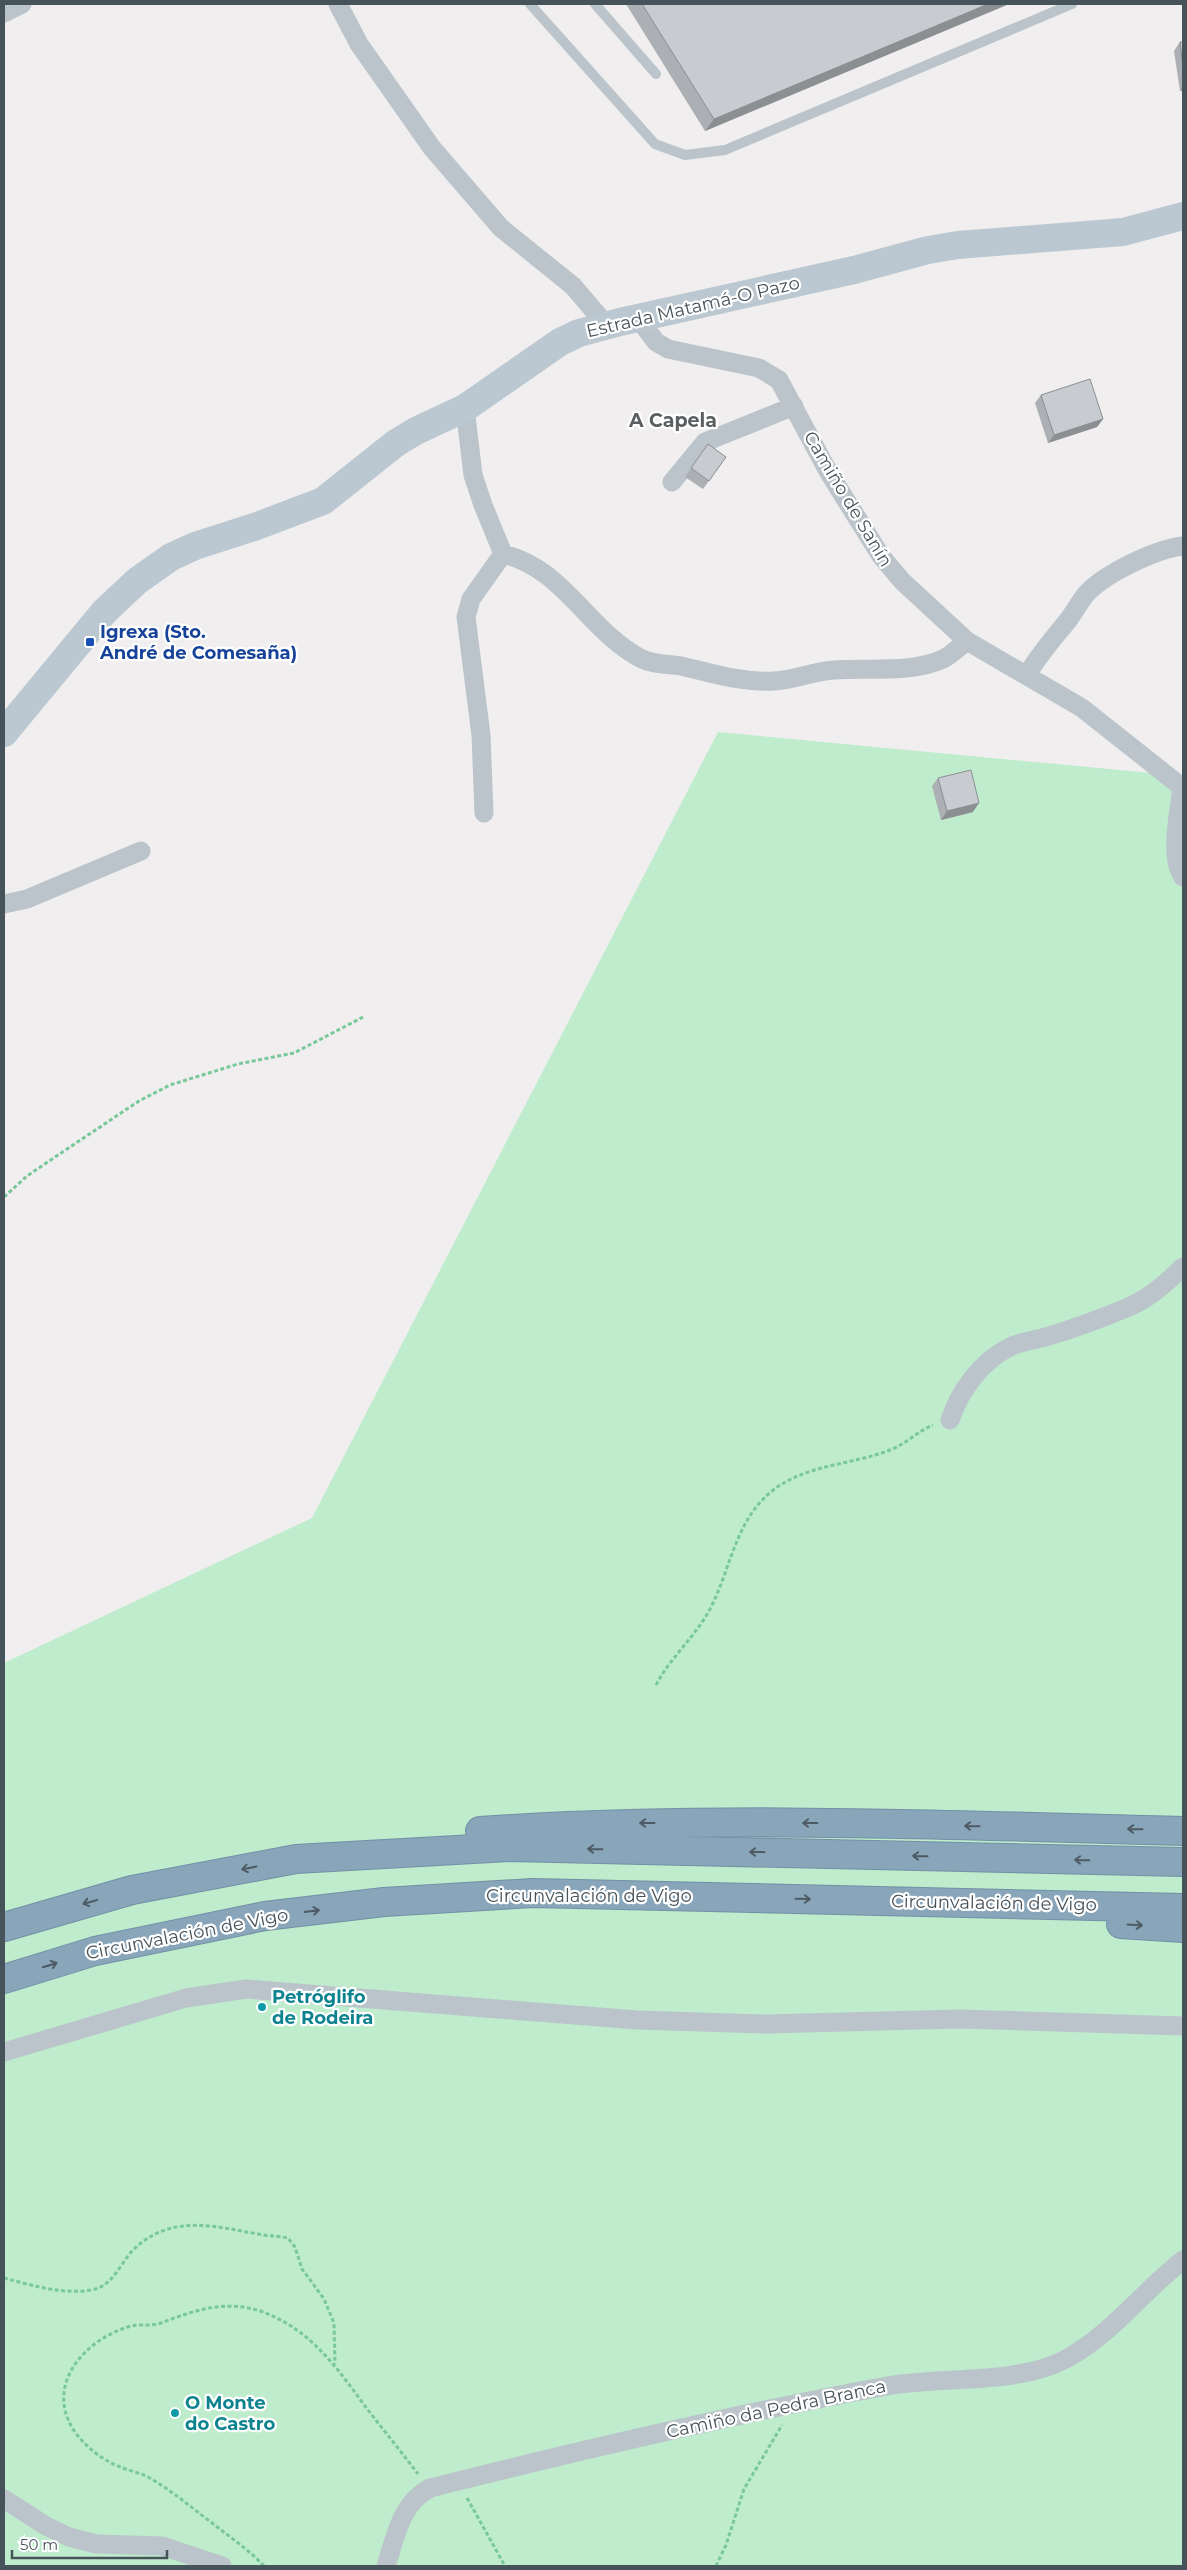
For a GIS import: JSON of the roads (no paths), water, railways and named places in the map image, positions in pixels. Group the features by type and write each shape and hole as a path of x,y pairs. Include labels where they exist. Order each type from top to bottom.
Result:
{"highway":[{"path":"4,1927 132,1890 296,1859 371,1838 586,1824 837,1823 1183,1830"},
{"path":"296,1859 511,1847 1183,1862"},
{"name":"Circunvalación de Vigo","path":"4,1979 95,1951 265,1916 384,1902 533,1893 1183,1908"},
{"path":"1054,1905 1124,1925 1183,1928"}],"street":[{"path":"338,4 359,44 432,148 502,228 573,286 607,326"},
{"name":"Estrada Matamá-O Pazo","path":"4,733 104,612 122,594 154,568 195,546 265,523 323,501 396,443 416,431 465,408 560,342 579,333 854,270 928,250 958,245 1123,232 1183,216"},
{"name":"Camiño de Sanín","path":"638,318 656,342 668,348 770,372 784,387 829,473 881,556 902,581 967,641 1082,708 1182,788 1176,853 1178,870 1183,877"},
{"path":"672,482 705,442 794,406"},
{"path":"465,408 473,475 503,554"},
{"path":"1027,675 1042,649 1069,619 1087,593 1112,575 1160,551 1183,546"},
{"path":"503,554 528,562 571,596 594,622 620,643 640,658 658,664 679,666 749,680 773,681 832,670 930,664 944,659 967,641"},
{"path":"484,812 481,735 466,617 471,599 503,554"},
{"path":"4,904 27,899 141,851"},
{"path":"950,1420 960,1395 976,1373 995,1356 1013,1345 1049,1336 1133,1305 1156,1291 1183,1267"},
{"path":"4,2052 186,1998 246,1989 637,2020 766,2024 959,2019 1183,2026"},
{"name":"Camiño da Pedra Branca","path":"386,2566 406,2508 417,2495 430,2488 627,2439 899,2384 1016,2374 1052,2365 1066,2359 1091,2343 1161,2277 1183,2260"},
{"path":"4,2499 46,2526 69,2537 96,2544 162,2546 222,2566"}],"lane":[{"path":"530,4 655,144 685,155 725,150 1072,4"},
{"path":"595,4 656,74"}],"place":[{"name":"Igrexa (Sto. André de Comesaña)","path":"90,642"},
{"name":"Petróglifo de Rodeira","path":"262,2007"},
{"name":"O Monte do Castro","path":"175,2413"}],"district":[{"name":"A Capela","path":"673,420"}]}
